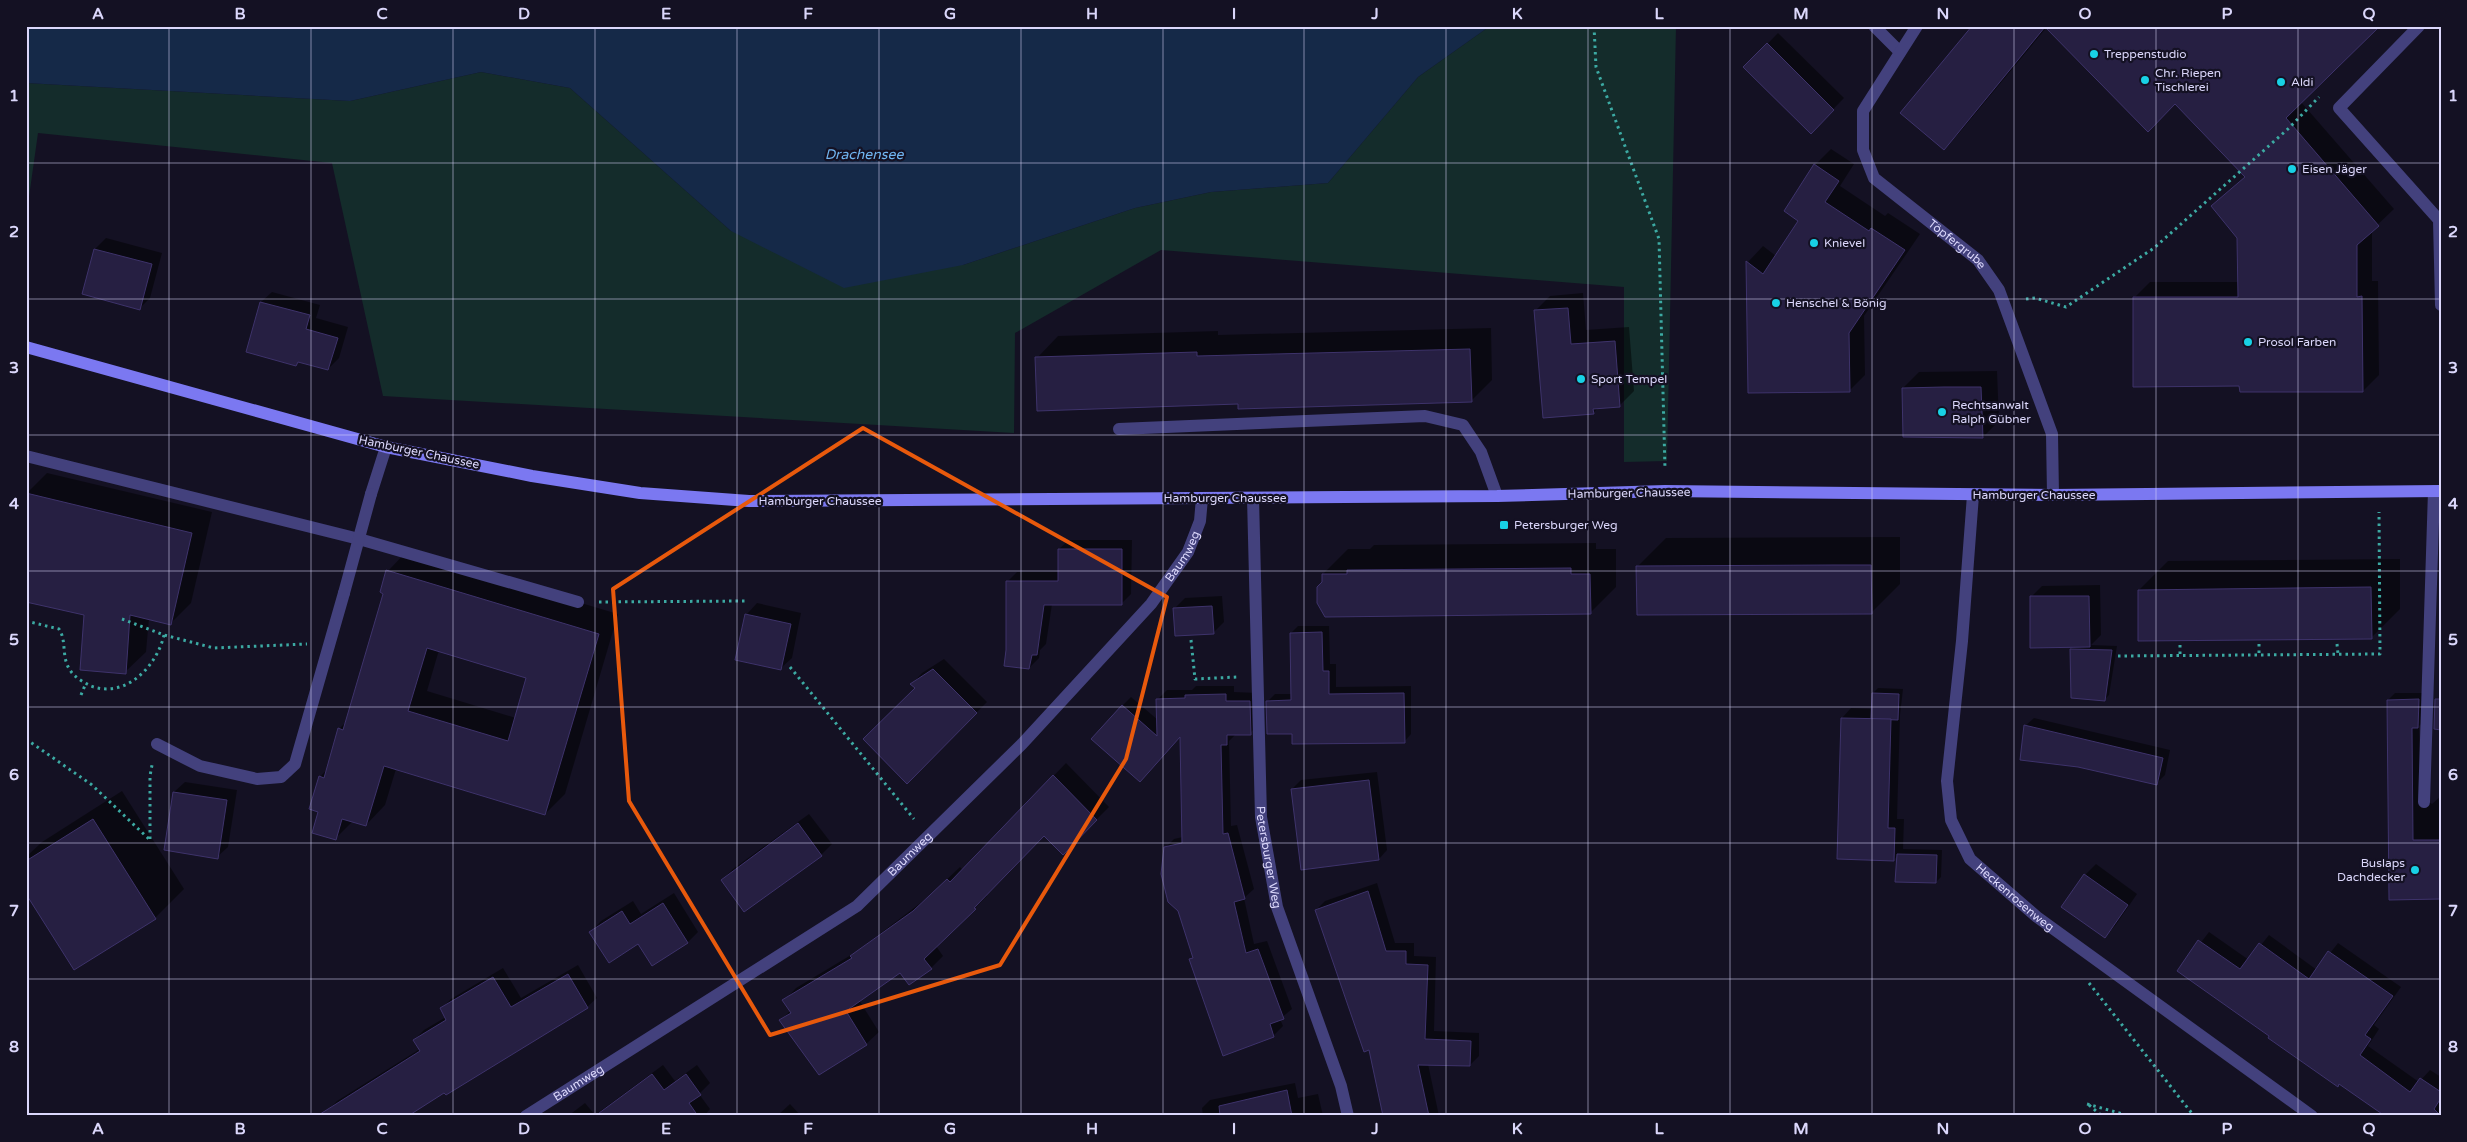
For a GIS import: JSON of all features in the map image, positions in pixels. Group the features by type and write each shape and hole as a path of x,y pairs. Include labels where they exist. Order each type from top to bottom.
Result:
{"main road":[{"name":"Hamburger Chaussee","path":"26,347 386,446 542,478 640,492 749,501 1498,496 1665,492 2053,495 2437,491"}],"street":[{"path":"1874,26 1900,52"},
{"name":"Töpfergrube","path":"1917,26 1863,111 1863,150 1874,178 1978,260 1998,290 2052,434 2053,495"},
{"path":"2419,26 2339,108 2439,220 2441,305"},
{"path":"1118,429 1425,416 1463,425 1482,452 1498,496"},
{"path":"158,744 200,766 257,779 281,777 296,764 386,446"},
{"path":"26,456 359,539 578,602"},
{"path":"2424,802 2437,491"},
{"name":"Heckenrosenweg","path":"1973,494 1962,641 1947,781 1951,820 1970,859 2037,917 2312,1116"},
{"name":"Baumweg","path":"526,1116 857,906 1022,744 1151,604 1188,552 1200,521 1202,498"},
{"name":"Petersburger Weg","path":"1253,498 1261,817 1277,907 1341,1086 1348,1116"}],"path":[{"path":"1594,26 1596,67 1659,239 1665,492"},
{"path":"2004,304 2035,298 2066,307 2074,302 2154,248 2289,128 2322,94"},
{"path":"2118,656 2380,654 2378,492"},
{"path":"578,602 746,602"},
{"path":"122,619 164,635 214,648 312,644 328,649"},
{"path":"26,621 59,629 66,663 70,672 86,684 113,689 134,680 154,660 161,648 164,635"},
{"path":"1192,640 1195,679 1258,676"},
{"path":"2259,644 2259,655"},
{"path":"2337,644 2338,654"},
{"path":"2180,646 2180,656"},
{"path":"790,667 928,837"},
{"path":"81,695 86,684"},
{"path":"26,738 92,785 150,840 150,776 158,744"},
{"path":"2085,978 2194,1116"},
{"path":"2102,1116 2086,1104 2130,1116"}],"highlighted area":[{"path":"863,428 1167,597 1126,759 1000,965 770,1035 629,801 613,589"}],"green space":[{"path":"1490,26 1676,26 1667,461 1624,462 1624,287 1161,250 1015,333 1014,433 383,396 332,163 38,133 26,218 26,83 350,101 481,72 570,88 731,231 963,265 1135,208 1211,192 1328,183 1418,77"}],"water":[{"name":"Drachensee","path":"26,26 1490,26 1418,77 1328,183 1211,192 1135,208 963,265 844,288 731,231 570,88 481,72 350,101 26,83"}],"building":[{"path":"1972,26 2380,26 2286,118 2379,226 2357,245 2357,297 2362,296 2363,392 2240,392 2239,386 2133,387 2133,297 2238,297 2237,238 2211,206 2245,177 2175,104 2148,132 2045,27 1944,150 1900,113"},
{"path":"1767,43 1834,110 1811,134 1743,67"},
{"path":"1814,164 1839,181 1825,202 1869,231 1871,228 1905,250 1849,333 1850,392 1748,393 1746,261 1763,274 1798,221 1784,211"},
{"path":"94,249 152,264 140,310 82,294"},
{"path":"260,302 310,315 306,329 338,338 328,370 298,362 296,366 246,352"},
{"path":"1568,308 1571,344 1615,341 1620,407 1593,409 1594,414 1543,418 1534,310"},
{"path":"1470,349 1472,402 1238,409 1238,404 1037,411 1035,357 1197,352 1197,356"},
{"path":"1981,387 1983,438 1903,437 1902,388"},
{"path":"26,493 192,533 171,625 130,615 126,674 80,670 84,615 26,602"},
{"path":"1058,549 1122,549 1122,605 1044,605 1037,655 1032,655 1029,669 1004,666 1006,650 1006,581 1058,581"},
{"path":"1871,565 1872,614 1637,615 1636,566"},
{"path":"1571,568 1571,574 1590,574 1591,614 1325,617 1317,603 1317,587 1322,582 1322,574 1347,574 1347,570"},
{"path":"386,570 599,634 545,815 384,766 366,826 342,819 336,840 312,833 318,812 309,809 319,776 324,778 338,728 343,730 383,594 380,592","holes":["427,648 526,678 508,741 408,711"]},
{"path":"2371,587 2372,639 2138,641 2138,590"},
{"path":"2030,596 2089,596 2090,647 2030,648"},
{"path":"1212,606 1214,634 1175,636 1173,608"},
{"path":"745,614 791,624 781,670 735,660"},
{"path":"1322,632 1323,671 1329,671 1329,694 1404,693 1405,743 1292,744 1292,734 1267,734 1266,701 1291,700 1290,633"},
{"path":"2070,649 2112,650 2105,701 2071,698"},
{"path":"933,669 977,713 907,784 863,739 915,688 910,684"},
{"path":"1872,693 1899,694 1898,720 1871,719"},
{"path":"1226,694 1226,701 1250,701 1251,735 1227,735 1227,745 1221,745 1223,834 1228,833 1245,899 1234,902 1246,953 1258,949 1284,1019 1270,1024 1274,1037 1223,1056 1189,959 1193,958 1178,911 1168,902 1161,874 1164,847 1182,843 1180,737 1140,782 1091,739 1122,705 1157,736 1156,699 1185,698 1185,695"},
{"path":"2419,699 2418,728 2412,728 2413,840 2441,840 2441,899 2389,900 2387,700"},
{"path":"2435,699 2441,699 2441,730 2434,729"},
{"path":"1841,718 1891,719 1888,828 1895,828 1894,861 1837,859"},
{"path":"2024,725 2163,758 2157,785 2078,767 2020,760"},
{"path":"1053,775 1097,820 1063,855 1044,836 974,908 976,909 924,959 932,969 909,985 900,973 846,1011 867,1045 819,1075 779,1020 791,1013 782,1000 852,958 850,956 913,911 947,879 950,882"},
{"path":"1369,780 1379,860 1301,870 1291,789"},
{"path":"173,792 227,800 218,859 164,850"},
{"path":"93,819 156,919 74,970 26,894 26,861"},
{"path":"798,823 822,856 744,912 721,880"},
{"path":"1897,854 1937,855 1936,883 1895,882"},
{"path":"2084,874 2128,905 2105,938 2061,907"},
{"path":"1368,891 1386,951 1406,951 1406,964 1428,965 1425,1039 1471,1041 1470,1066 1418,1065 1429,1116 1383,1116 1369,1050 1364,1052 1315,910"},
{"path":"663,903 688,943 652,966 638,944 609,963 589,932 622,911 630,924"},
{"path":"2198,940 2240,969 2259,943 2309,979 2328,951 2393,996 2365,1035 2371,1039 2360,1055 2410,1092 2420,1078 2441,1092 2441,1098 2434,1109 2441,1116 2385,1116 2339,1084 2338,1087 2268,1038 2269,1036 2177,971"},
{"path":"568,974 588,1008 446,1095 444,1093 408,1116 317,1116 420,1051 413,1040 446,1020 440,1008 493,977 511,1007"},
{"path":"652,1074 664,1090 686,1074 701,1095 689,1103 698,1116 595,1116"},
{"path":"1287,1090 1292,1116 1220,1116 1219,1106"}],"place":[{"name":"Treppenstudio","path":"2094,54"},
{"name":"Chr. Riepen Tischlerei","path":"2145,80"},
{"name":"Aldi","path":"2281,82"},
{"name":"Eisen Jäger","path":"2292,169"},
{"name":"Knievel","path":"1814,243"},
{"name":"Henschel & Bönig","path":"1776,303"},
{"name":"Prosol Farben","path":"2248,342"},
{"name":"Sport Tempel","path":"1581,379"},
{"name":"Rechtsanwalt Ralph Gübner","path":"1942,412"},
{"name":"Petersburger Weg","path":"1504,525"},
{"name":"Buslaps Dachdecker","path":"2415,870"}]}
